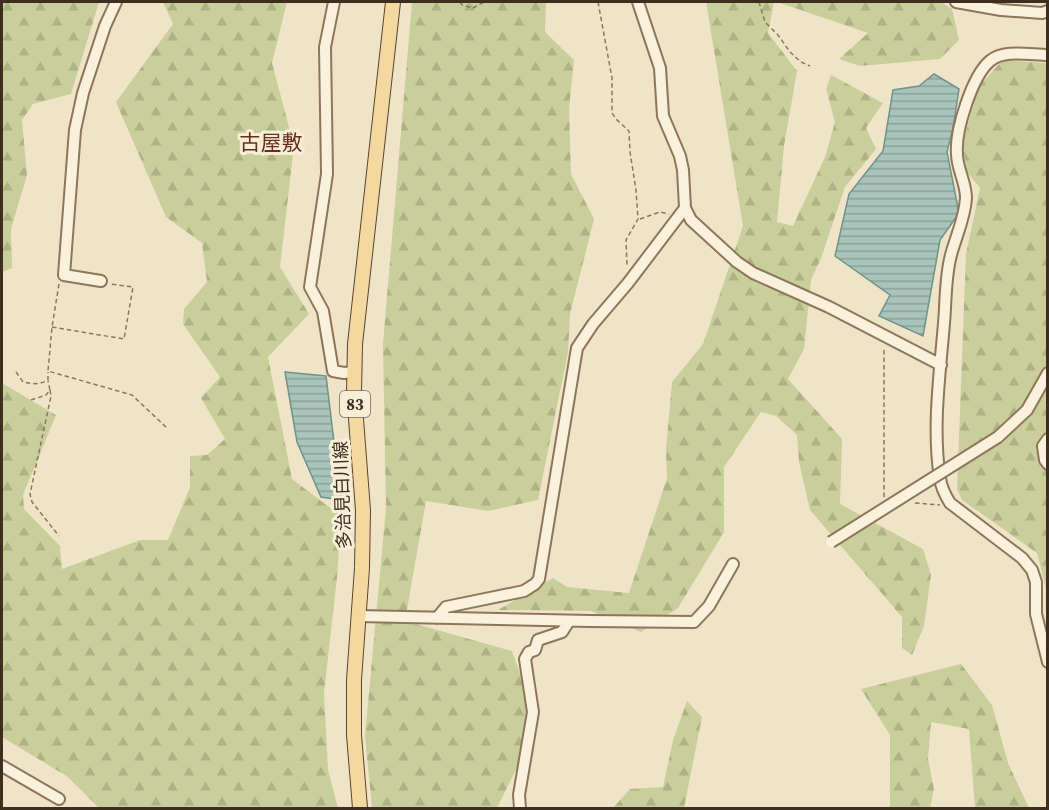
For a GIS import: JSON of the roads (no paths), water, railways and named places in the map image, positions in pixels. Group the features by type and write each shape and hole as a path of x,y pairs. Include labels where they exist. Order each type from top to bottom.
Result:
{"main road":[{"name":"多治見白川線","path":"360,808 354,724 354,680 362,568 363,510 354,372 355,344 393,2"}],"street":[{"path":"101,280 64,275 75,130 83,93 105,26 116,2"},
{"path":"334,2 325,47 327,174 310,287 323,311 333,371 354,372"},
{"path":"437,618 446,607 524,591 539,579 577,348 593,324 628,283 682,212 683,170 680,156 663,116 660,68 638,2"},
{"path":"956,2 1001,10 1042,13 1047,11"},
{"path":"1047,55 1014,54 991,59 982,70 969,96 956,155 965,185 966,198 948,271 938,403 938,459 942,486 950,503 1022,558 1032,570 1036,582 1036,614 1047,662"},
{"path":"682,212 753,273 829,308 941,365"},
{"path":"831,542 998,437 1027,410 1047,373"},
{"path":"1047,439 1043,446 1047,464"},
{"path":"358,615 678,623 694,621 709,606 733,564"},
{"path":"520,808 519,795 533,712 525,659 529,652 535,650 538,640 562,632 569,621"},
{"path":"2,766 59,798"}],"water":[{"path":"934,74 959,89 947,152 959,213 940,240 923,336 879,316 890,295 835,256 849,194 883,151 893,90 919,86"},
{"path":"285,372 326,376 341,500 321,497 297,442"}],"district":[{"name":"古屋敷","path":"271,142"}]}
